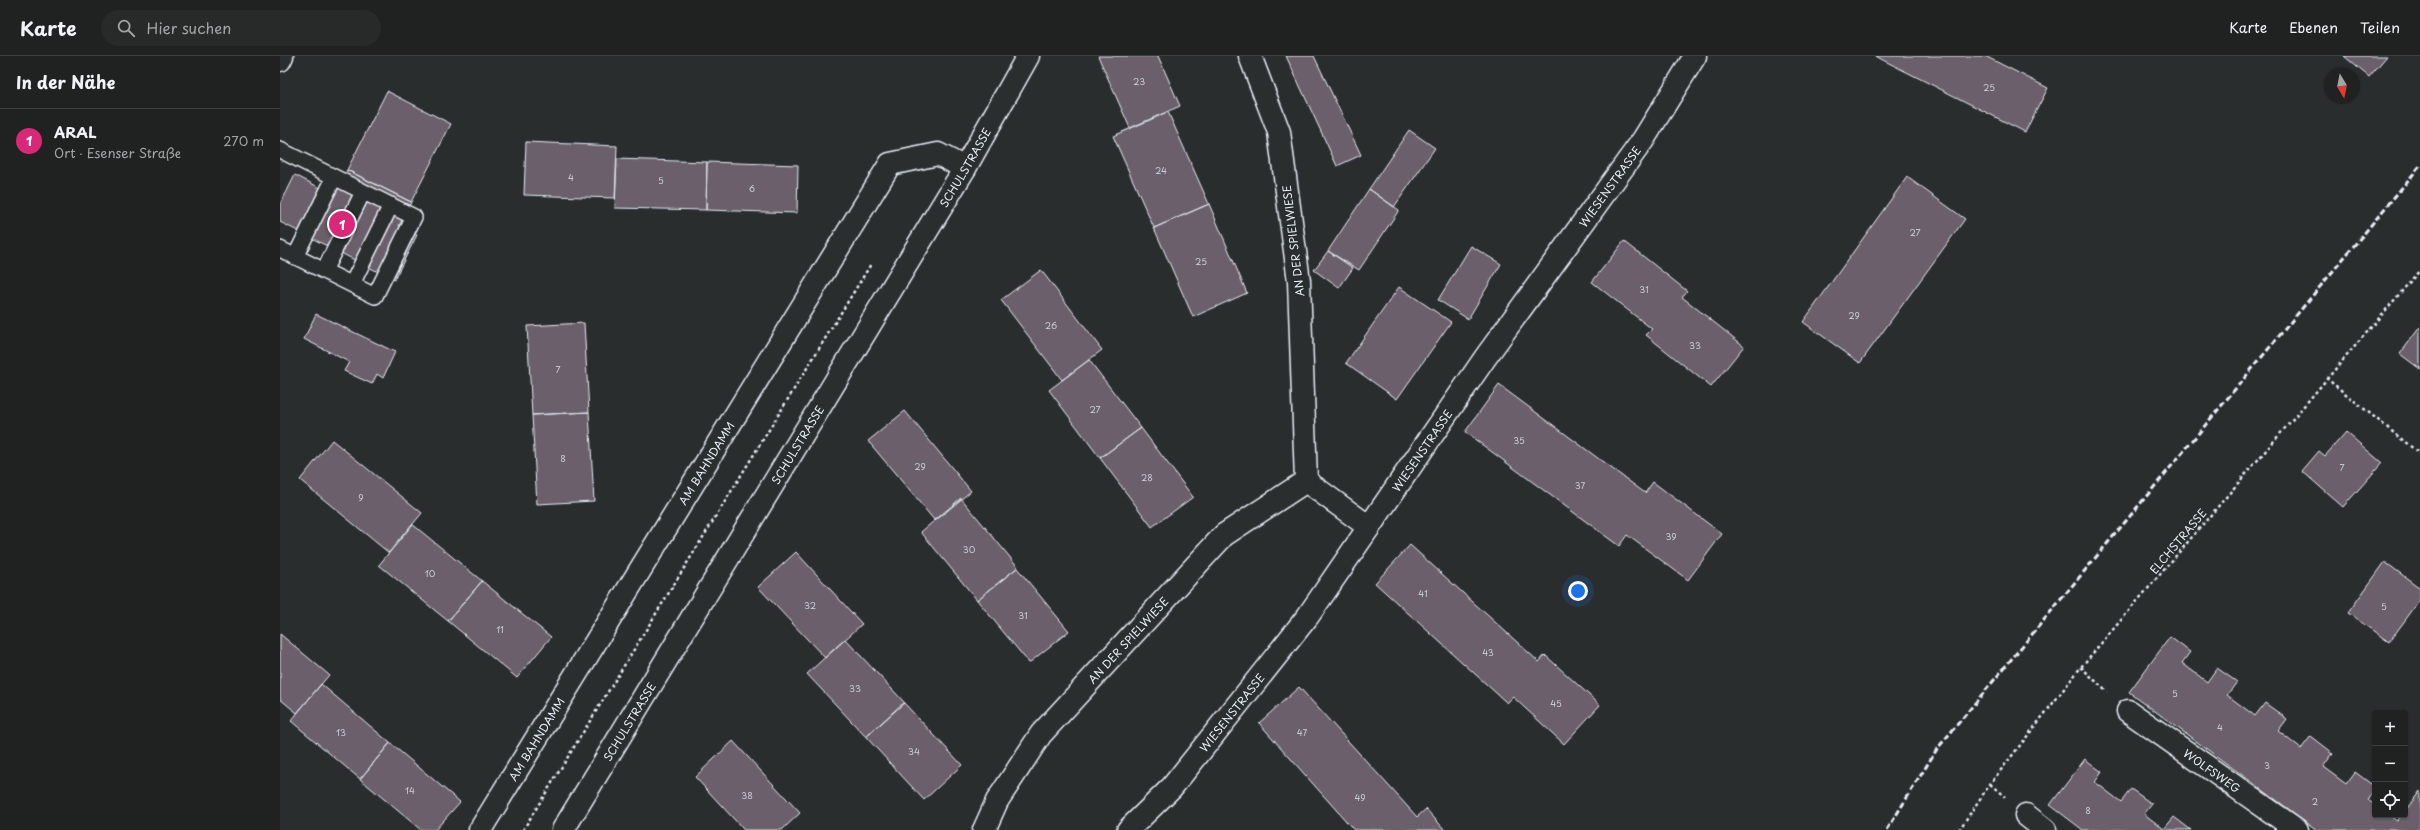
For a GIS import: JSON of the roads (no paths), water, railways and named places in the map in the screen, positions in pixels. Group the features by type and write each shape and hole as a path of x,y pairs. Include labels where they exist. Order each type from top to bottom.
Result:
{"street":[{"path":"280,60 282,56"},
{"name":"SCHULSTRASSE","path":"563,830 965,168 1028,56"},
{"name":"AN DER SPIELWIESE","path":"984,830 997,802 1041,734 1224,535 1306,481 1298,273 1280,132 1250,56"},
{"name":"WIESENSTRASSE","path":"1128,830 1172,787 1303,623 1485,358 1643,140 1695,56"},
{"name":"AM BAHNDAMM","path":"480,830 890,164 938,154 965,168"},
{"path":"1306,481 1369,527"},
{"name":"WOLFSWEG","path":"2128,711 2297,830"},
{"path":"2026,815 2045,830"}],"lane":[{"path":"280,150 414,217 375,296 280,249"},
{"path":"295,257 334,178"},
{"path":"324,271 363,192"},
{"path":"352,284 391,205"}],"railway":[{"path":"1887,830 1937,749 2420,166"}],"place":[{"name":"ARAL","path":"342,224"}]}
